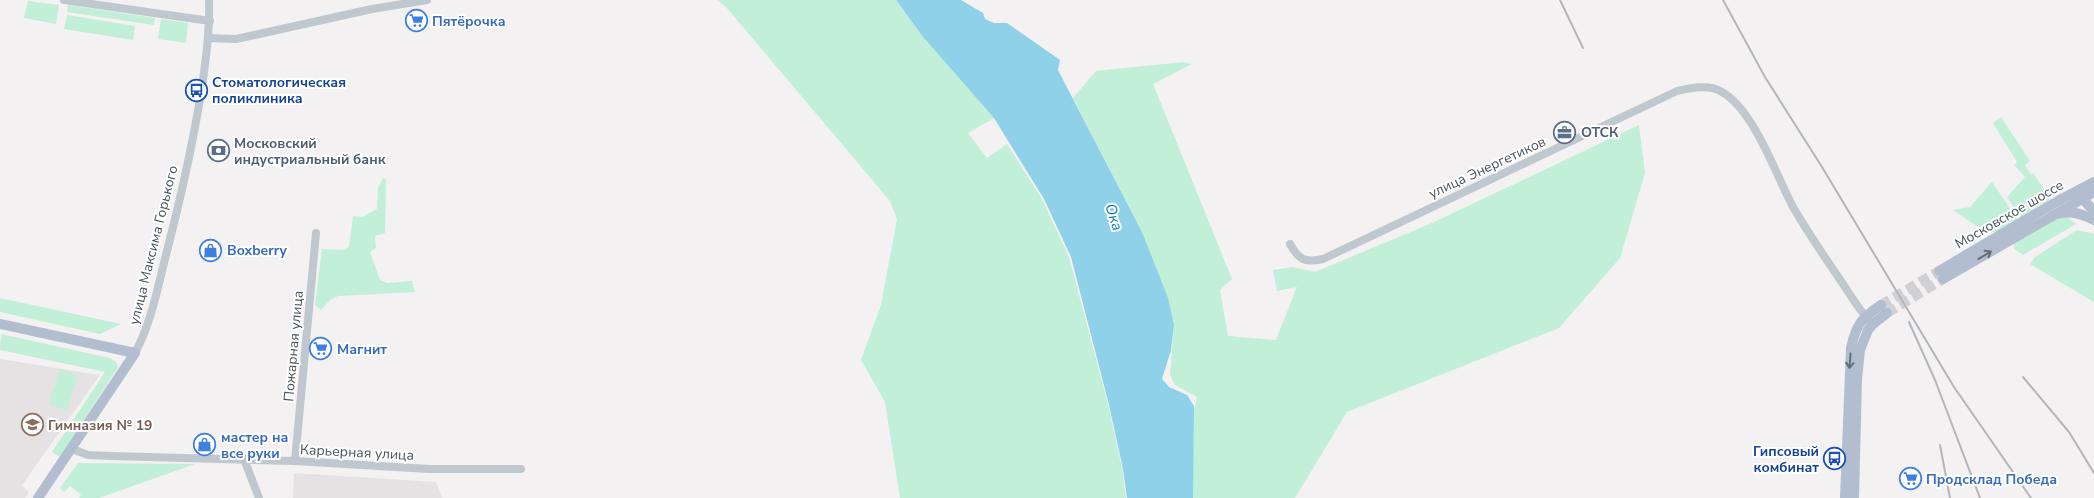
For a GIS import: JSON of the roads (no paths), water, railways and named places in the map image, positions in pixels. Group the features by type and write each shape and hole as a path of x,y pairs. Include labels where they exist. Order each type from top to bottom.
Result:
{"main road":[{"name":"Московское шоссе","path":"2094,182 2079,195 2052,215 1941,275 2079,195 2094,192"},
{"path":"2079,195 2094,211"},
{"path":"2052,215 2070,212 2081,214 2094,220"},
{"path":"1845,498 1851,348 1856,329 1884,309"},
{"path":"1854,498 1858,370 1869,320"},
{"path":"0,324 135,353"},
{"name":"улица Максима Горького","path":"38,498 135,353"}],"street":[{"path":"64,0 210,20"},
{"name":"улица Максима Горького","path":"135,353 145,331 153,305 180,200 196,122 209,38 209,0"},
{"path":"209,38 236,39 372,9 427,0"},
{"name":"улица Энергетиков","path":"1290,244 1297,256 1302,259 1323,259 1677,91 1692,88 1714,89 1722,92 1735,102 1750,122 1794,208 1869,320"},
{"name":"Пожарная улица","path":"295,461 316,233"},
{"name":"Карьерная улица","path":"72,449 88,455 295,461 429,469 521,469"},
{"path":"244,459 259,498"}],"water":[{"name":"Ока","path":"896,0 961,0 983,13 985,19 994,23 1007,23 1060,60 1058,70 1142,232 1168,298 1174,325 1171,350 1162,379 1169,387 1187,395 1194,406 1193,498 1127,498 1123,469 1109,405 1071,257 1044,199 994,118 923,37"}],"tunnel":[{"path":"1881,305 1939,271"},
{"path":"1887,313 1943,279"}],"railway":[{"path":"1560,0 1583,48"},
{"path":"1723,0 1765,77 1822,167 1954,387 2031,498"},
{"path":"1909,322 1935,380 1980,498"},
{"path":"2023,377 2069,432 2094,473"},
{"path":"1940,445 1950,498"}],"place":[{"name":"Пятёрочка","path":"416,21"},
{"name":"Стоматологическая поликлиника","path":"196,90"},
{"name":"ОТСК","path":"1565,132"},
{"name":"Московский индустриальный банк","path":"218,151"},
{"name":"Boxberry","path":"211,250"},
{"name":"Магнит","path":"321,349"},
{"name":"Гимназия № 19","path":"32,425"},
{"name":"мастер на все руки","path":"205,445"},
{"name":"Гипсовый комбинат","path":"1835,459"},
{"name":"Продсклад Победа","path":"1910,479"}]}
